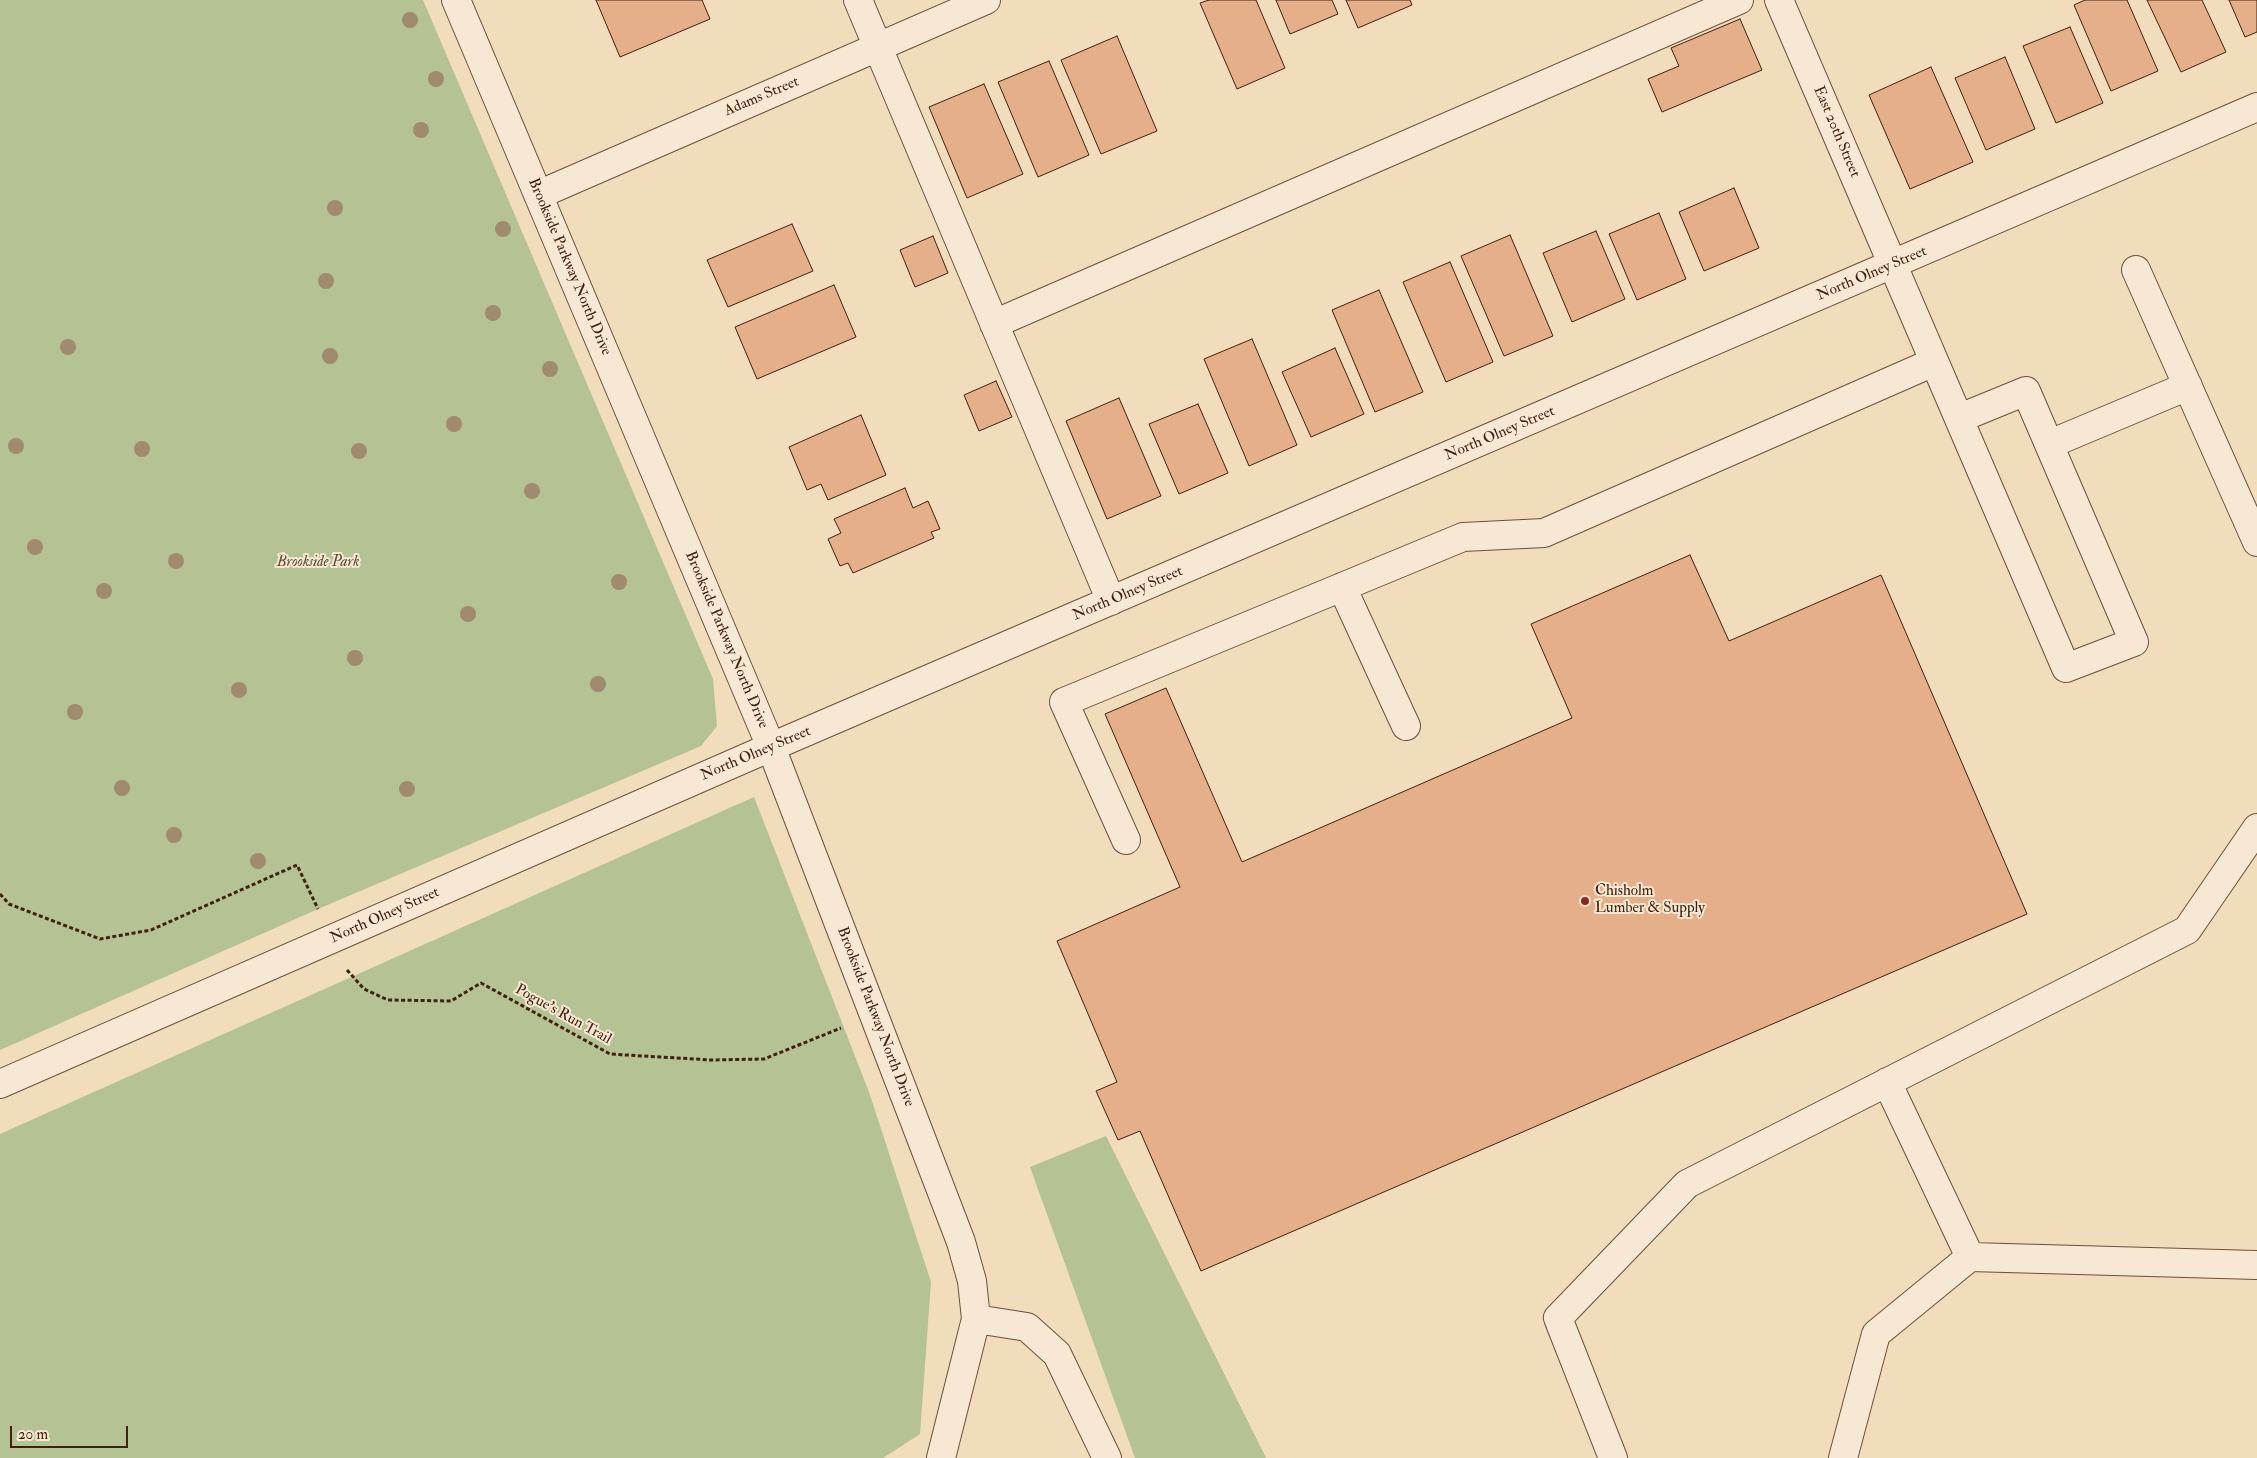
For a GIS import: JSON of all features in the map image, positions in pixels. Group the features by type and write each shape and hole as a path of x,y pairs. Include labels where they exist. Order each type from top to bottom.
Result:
{"street":[{"name":"Brookside Parkway North Drive","path":"456,0 771,747 953,1220 972,1282 976,1319"},
{"path":"858,0 1111,601"},
{"name":"Adams Street","path":"538,194 986,0"},
{"path":"994,324 1739,0"},
{"name":"East 20th Street","path":"1779,0 2066,668 2134,642 2050,444"},
{"name":"North Olney Street","path":"0,1084 771,747 2257,107"},
{"path":"2136,270 2257,542"},
{"path":"1126,840 1064,702 1463,537 1544,532 1934,362"},
{"path":"1960,418 2026,391 2050,444 2188,386"},
{"path":"1342,587 1406,726"},
{"path":"1613,1458 1558,1318 1687,1184 2187,930 2257,828"},
{"path":"1887,1082 1970,1257"},
{"path":"1843,1458 1876,1334 1970,1257 2257,1266"},
{"path":"941,1458 976,1319 1027,1326 1056,1354 1107,1458"}],"path":[{"path":"0,894 9,904 100,939 150,930 297,865 318,910"},
{"name":"Pogue's Run Trail","path":"342,964 364,988 388,1000 452,1001 481,983 610,1054 711,1060 764,1059 822,1037"}],"green space":[{"name":"Brookside Park","path":"0,0 423,0 713,679 717,726 701,746 318,909 0,1050"},
{"path":"754,797 869,1092 931,1282 920,1434 883,1458 0,1458 0,1134"},
{"path":"1106,1136 1266,1458 1135,1458 1030,1167"}],"building":[{"path":"596,0 702,0 710,19 620,57"},
{"path":"1209,0 1256,0 1285,68 1237,89 1200,3"},
{"path":"1276,0 1332,0 1338,14 1290,34"},
{"path":"1346,0 1410,0 1412,5 1358,28"},
{"path":"2085,0 2127,0 2158,71 2111,91 2074,5"},
{"path":"2147,0 2202,0 2226,52 2181,72"},
{"path":"2229,0 2257,0 2257,32 2245,37"},
{"path":"1740,19 1762,70 1662,112 1648,79 1679,66 1671,48"},
{"path":"2070,27 2103,103 2056,123 2023,46"},
{"path":"1117,36 1157,131 1101,154 1061,60"},
{"path":"2005,57 2035,129 1986,150 1955,78"},
{"path":"1049,61 1089,155 1038,177 998,82"},
{"path":"1931,67 1973,162 1910,189 1869,95"},
{"path":"984,84 1023,174 967,198 929,107"},
{"path":"1734,188 1759,248 1704,271 1679,212"},
{"path":"1659,213 1686,279 1637,300 1609,234"},
{"path":"792,224 813,271 728,307 707,260"},
{"path":"1596,231 1625,299 1572,322 1543,253"},
{"path":"1510,235 1553,336 1504,356 1461,256"},
{"path":"933,236 948,273 915,287 900,250"},
{"path":"1450,262 1493,362 1446,382 1403,282"},
{"path":"834,285 856,337 757,379 735,327"},
{"path":"1379,290 1423,392 1375,412 1332,310"},
{"path":"1252,339 1297,445 1249,466 1204,359"},
{"path":"1335,348 1364,414 1311,437 1282,372"},
{"path":"996,381 1012,417 979,431 964,395"},
{"path":"1119,398 1161,496 1107,519 1066,421"},
{"path":"1198,404 1228,473 1179,494 1149,424"},
{"path":"861,415 886,475 828,500 821,484 807,490 789,447"},
{"path":"905,488 913,508 928,501 940,529 931,532 934,538 853,573 848,563 840,566 828,539 841,533 834,519"},
{"name":"Chisholm Lumber & Supply","path":"1690,555 1729,641 1881,575 2027,914 1201,1271 1140,1131 1118,1140 1096,1091 1117,1082 1057,941 1180,887 1105,714 1166,688 1242,862 1572,718 1531,624"}],"place":[{"name":"Chisholm Lumber & Supply","path":"1585,901"}]}
